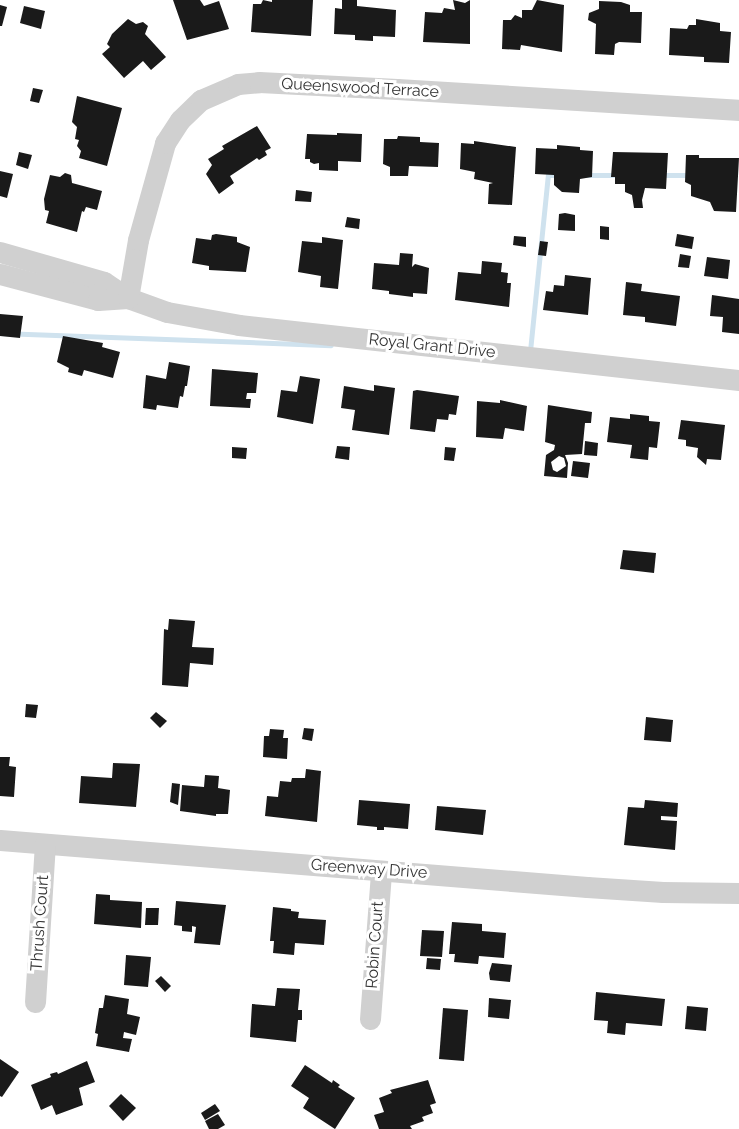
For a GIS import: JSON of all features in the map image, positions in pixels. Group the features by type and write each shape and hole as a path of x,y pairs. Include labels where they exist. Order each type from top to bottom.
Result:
{"street":[{"name":"Queenswood Terrace","path":"128,298 138,240 165,143 180,120 201,100 238,84 295,84 739,110"},
{"name":"Royal Grant Drive","path":"0,252 104,282 128,298 167,312 239,325 739,380"},
{"name":"Royal Grant Drive","path":"0,274 98,300 128,298"},
{"name":"Greenway Drive","path":"0,840 663,892 739,893"},
{"name":"Thrush Court","path":"35,1002 45,844"},
{"name":"Robin Court","path":"370,1019 381,871"}],"building":[{"path":"173,0 200,0 204,6 219,1 229,29 187,40"},
{"path":"263,0 272,2 272,0 313,0 311,36 251,32 253,4 261,4"},
{"path":"342,0 357,0 357,6 396,10 395,37 373,36 373,41 355,40 355,35 334,34 335,8 342,9"},
{"path":"453,0 465,3 470,0 470,44 423,42 425,12 442,13 444,8 455,10"},
{"path":"537,0 564,5 562,52 521,45 520,50 502,49 503,20 511,20 515,15 522,18 522,10 532,10"},
{"path":"599,1 621,2 630,5 630,12 642,12 641,43 619,42 615,44 614,55 595,54 596,24 588,20 589,13 599,9"},
{"path":"0,5 7,7 2,26 0,26"},
{"path":"24,6 45,11 41,29 20,23"},
{"path":"128,19 136,24 143,22 148,26 145,34 166,57 151,70 143,61 124,78 102,54 110,47 107,44 112,34"},
{"path":"696,19 720,23 720,31 731,32 729,63 704,62 704,57 669,55 670,28 687,29 689,25 696,25"},
{"path":"33,88 43,90 39,103 30,101"},
{"path":"77,96 122,108 107,166 79,158 81,151 77,146 79,140 75,139 77,127 72,122"},
{"path":"257,126 271,148 265,151 267,155 259,160 257,158 230,176 234,183 219,194 206,174 212,165 208,159 224,149 222,146"},
{"path":"337,133 362,134 361,162 338,161 338,171 319,170 319,163 314,164 310,162 310,159 305,159 307,134 337,135"},
{"path":"398,136 420,137 420,142 439,143 438,167 409,166 408,176 390,176 390,167 383,164 384,139 397,139"},
{"path":"474,141 516,147 512,205 488,204 489,184 493,183 474,179 475,172 460,169 461,143 474,144"},
{"path":"557,145 580,147 580,150 593,151 592,177 580,179 579,193 562,192 554,185 554,175 535,174 536,148 557,149"},
{"path":"19,152 32,155 28,169 16,165"},
{"path":"613,152 668,153 666,189 645,188 643,208 634,208 632,195 625,192 625,184 615,184 615,177 611,177"},
{"path":"686,155 699,155 699,158 739,158 736,212 714,211 710,202 691,196 691,185 685,182"},
{"path":"0,171 13,174 7,198 0,196"},
{"path":"65,173 71,175 72,183 102,191 97,210 86,207 84,212 82,211 77,232 46,223 49,211 45,210 44,199 50,175 60,177"},
{"path":"296,190 312,192 311,202 295,201"},
{"path":"559,214 575,215 575,231 558,230"},
{"path":"347,217 360,219 359,229 345,227"},
{"path":"600,226 609,227 609,240 600,239"},
{"path":"677,234 694,237 692,249 675,246"},
{"path":"212,235 237,237 237,242 250,247 246,272 209,270 209,266 192,263 196,238 211,240"},
{"path":"514,236 526,237 526,247 513,245"},
{"path":"322,237 343,240 338,289 320,287 321,276 298,272 302,241 322,243"},
{"path":"540,241 548,242 546,256 538,255"},
{"path":"400,253 413,254 412,267 415,264 429,268 427,294 413,293 413,297 372,289 374,263 399,265"},
{"path":"680,254 691,256 689,268 678,267"},
{"path":"707,257 730,260 728,279 704,276"},
{"path":"482,261 502,263 501,272 508,273 507,283 511,283 509,307 455,300 458,272 481,274"},
{"path":"565,275 591,278 588,315 543,310 546,291 553,292 554,285 564,286"},
{"path":"626,282 642,284 641,291 680,296 676,326 645,322 645,317 623,315"},
{"path":"712,295 739,299 739,334 722,332 723,317 710,316"},
{"path":"0,314 23,316 20,338 0,336"},
{"path":"63,336 103,343 102,347 120,352 113,378 84,370 82,376 68,372 69,368 57,362"},
{"path":"169,362 190,366 187,386 185,386 183,397 180,396 178,408 157,405 156,410 143,408 146,375 166,379"},
{"path":"212,369 258,373 256,393 247,393 246,399 251,399 250,408 210,406"},
{"path":"300,376 320,379 313,424 277,417 281,390 297,392"},
{"path":"374,385 395,388 389,435 352,430 355,410 341,408 344,386 374,391"},
{"path":"413,391 459,396 456,415 449,414 448,420 437,419 435,432 410,429"},
{"path":"500,400 527,406 524,431 505,428 503,439 476,437 477,401 500,403"},
{"path":"548,405 592,412 591,423 585,423 582,454 565,455 568,463 567,478 544,476 546,455 554,450 555,445 545,442","holes":["559,456 564,458 566,466 557,472 553,470 551,462"]},
{"path":"630,414 649,416 649,421 660,422 657,448 649,447 648,460 630,458 632,445 607,442 610,417 630,419"},
{"path":"681,420 725,425 721,460 707,459 706,465 697,457 698,448 686,446 686,440 678,439"},
{"path":"585,441 598,443 597,456 584,455"},
{"path":"337,446 350,447 349,460 335,458"},
{"path":"232,447 247,448 246,459 232,458"},
{"path":"445,447 456,448 454,461 444,460"},
{"path":"573,461 590,463 588,478 571,476"},
{"path":"623,550 656,553 654,573 620,569"},
{"path":"169,619 195,621 192,647 214,648 213,665 190,663 188,687 162,685 164,629 168,630"},
{"path":"26,704 38,705 36,718 25,717"},
{"path":"156,712 167,721 160,728 150,718"},
{"path":"646,717 673,720 671,742 644,740"},
{"path":"304,728 314,729 312,741 302,739"},
{"path":"270,729 284,730 283,738 288,738 287,759 263,757 264,736 269,736"},
{"path":"0,757 10,757 9,766 16,767 14,797 0,796"},
{"path":"113,763 140,764 136,807 79,803 81,776 112,778"},
{"path":"306,769 321,771 317,822 265,816 267,796 278,797 280,781 291,782 292,778 305,778"},
{"path":"205,775 219,776 218,788 230,790 228,814 216,814 216,816 180,811 182,785 204,787"},
{"path":"172,783 180,784 178,805 170,802"},
{"path":"359,800 410,804 408,829 384,827 384,830 377,830 377,827 357,825"},
{"path":"645,800 678,803 677,817 661,816 661,820 677,821 675,850 624,845 628,807 644,808"},
{"path":"437,806 486,810 483,835 435,830"},
{"path":"96,894 110,895 110,900 142,902 141,928 94,924"},
{"path":"176,901 226,905 220,945 194,943 196,927 192,926 192,932 182,931 182,926 174,925"},
{"path":"273,907 299,912 298,918 326,920 324,945 295,943 294,955 273,953 274,941 270,941"},
{"path":"146,908 159,908 158,925 145,925"},
{"path":"452,922 482,924 482,931 506,933 504,958 479,956 478,964 454,962 455,954 449,954"},
{"path":"422,930 444,931 442,957 420,956"},
{"path":"126,955 151,957 148,987 124,985"},
{"path":"427,958 441,959 440,970 426,969"},
{"path":"492,963 512,965 510,982 490,980 489,973"},
{"path":"161,976 171,986 165,992 155,981"},
{"path":"277,988 300,989 298,1010 302,1010 302,1020 298,1020 296,1042 250,1037 252,1004 275,1006"},
{"path":"596,992 665,999 662,1026 626,1023 625,1035 607,1033 608,1021 594,1020"},
{"path":"105,995 129,999 127,1014 140,1017 136,1035 124,1032 123,1038 132,1039 129,1052 96,1046 98,1034 95,1033 99,1008 103,1008"},
{"path":"489,998 511,1000 509,1019 488,1017"},
{"path":"687,1006 708,1008 706,1031 685,1029"},
{"path":"443,1008 468,1010 464,1061 439,1059"},
{"path":"0,1059 19,1072 2,1097 0,1096"},
{"path":"87,1061 95,1082 79,1088 83,1105 56,1115 52,1105 41,1110 31,1085 51,1077 50,1074 57,1072 58,1074"},
{"path":"305,1065 332,1083 333,1080 340,1085 338,1087 355,1098 335,1129 303,1108 309,1098 291,1086"},
{"path":"428,1080 436,1103 430,1105 433,1113 422,1117 424,1121 410,1126 412,1129 379,1129 374,1115 384,1112 379,1098 392,1093 390,1090"},
{"path":"121,1094 136,1108 123,1121 109,1106"},
{"path":"215,1104 220,1111 205,1120 201,1113"},
{"path":"218,1114 225,1125 218,1129 209,1129 205,1121"}],"waterway":[{"path":"530,351 548,175 560,175"},
{"path":"587,175 617,175"},
{"path":"662,175 692,175"},
{"path":"0,333 331,345"}]}
